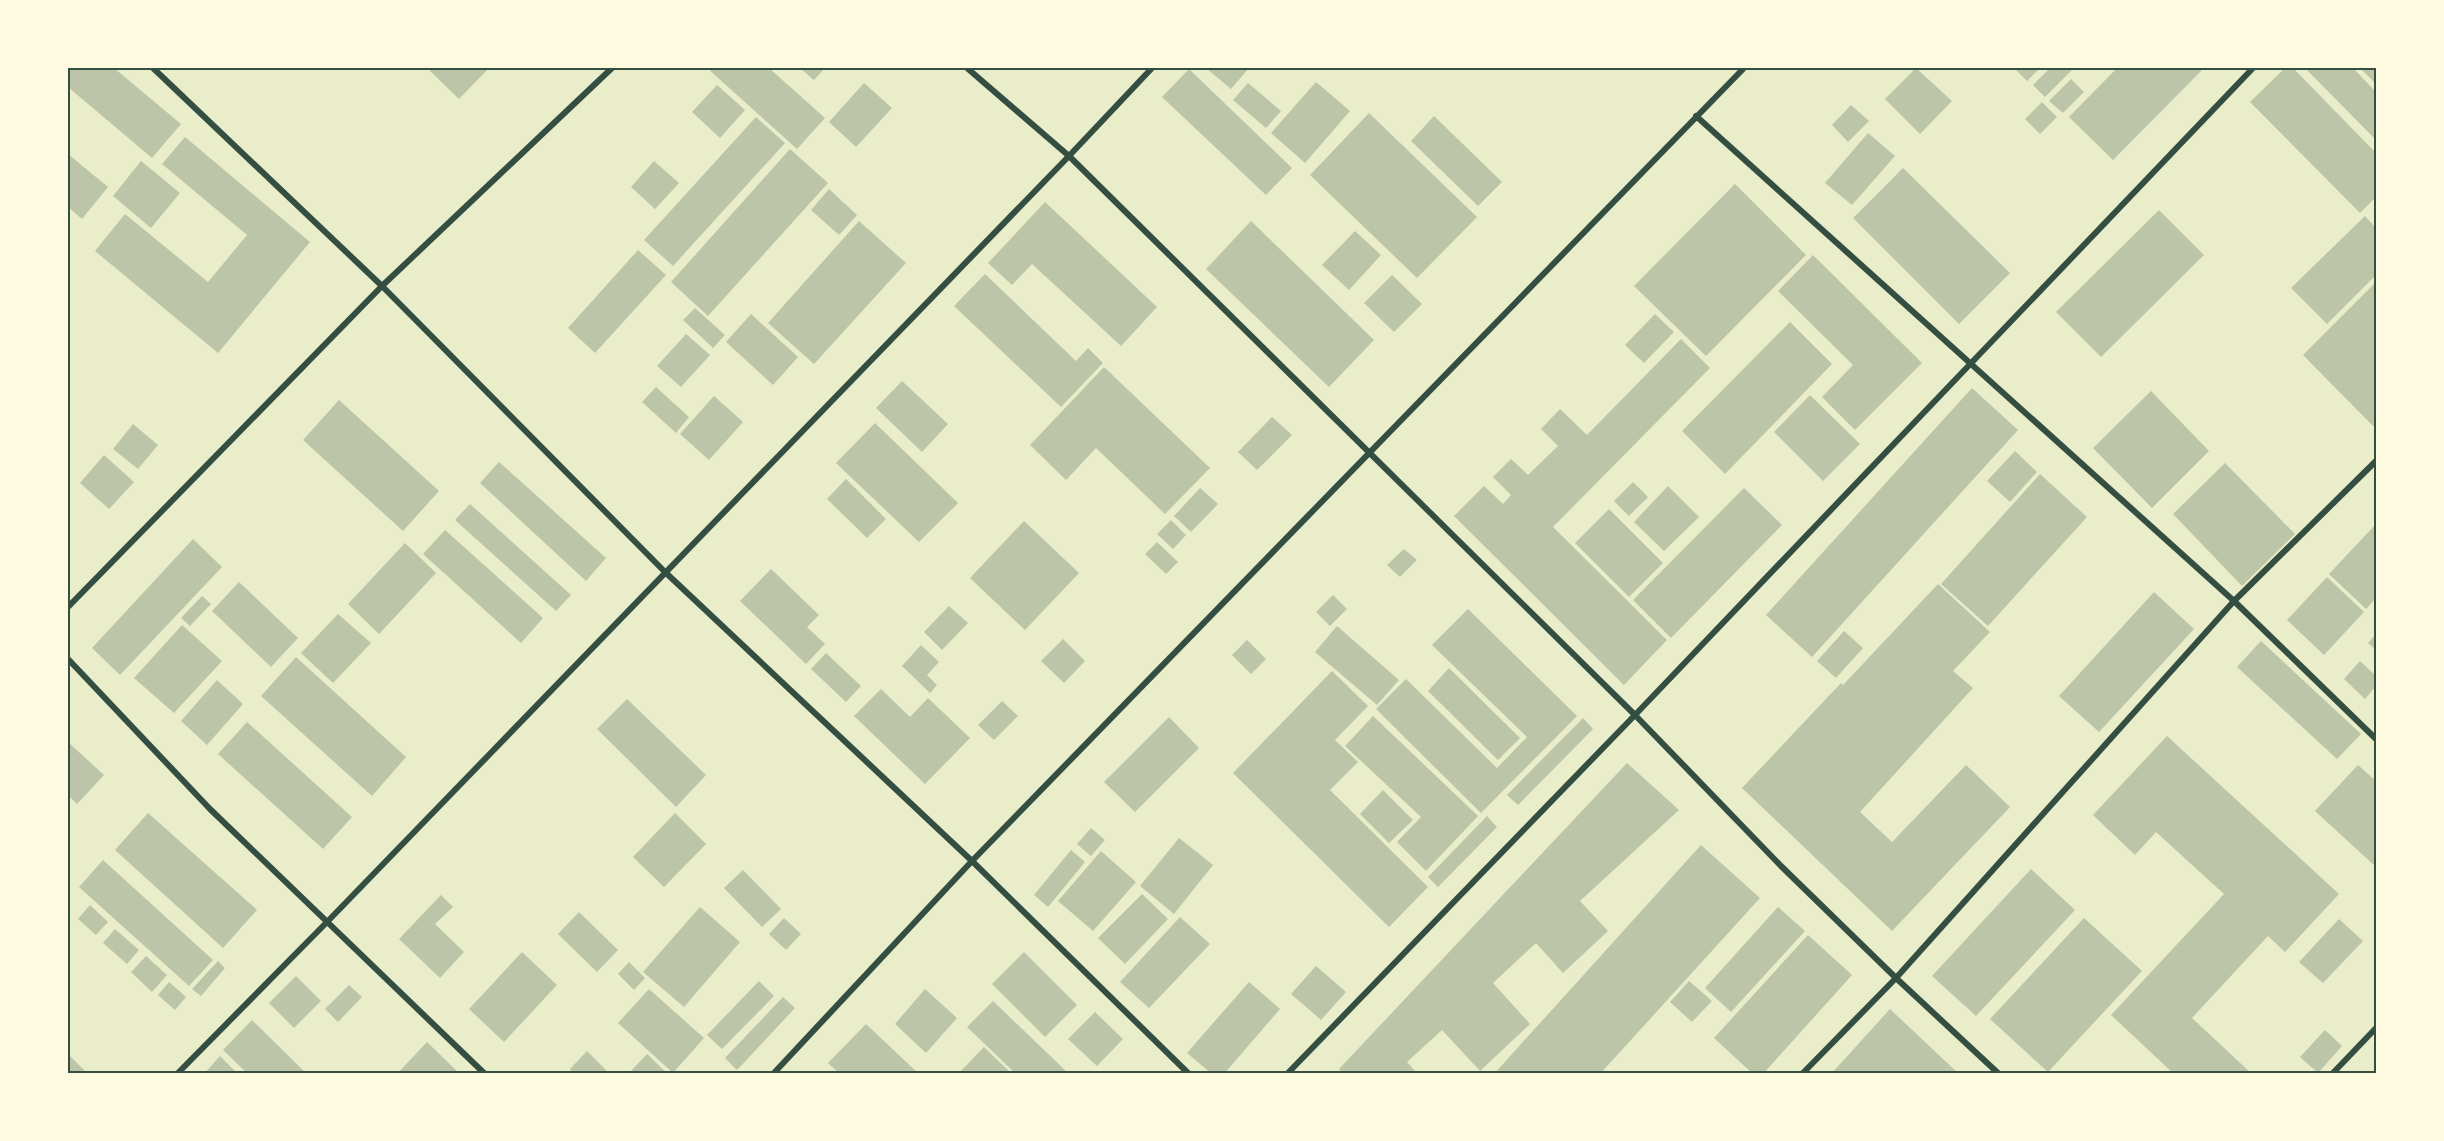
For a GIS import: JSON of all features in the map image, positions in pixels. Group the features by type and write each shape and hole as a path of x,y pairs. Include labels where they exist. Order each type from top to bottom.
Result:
{"street":[{"path":"153,68 382,286 665,572 972,861 1189,1074"},
{"path":"68,608 382,286 612,68"},
{"path":"967,68 1069,156 1635,715 1781,866 1999,1074"},
{"path":"177,1074 328,921 1152,68"},
{"path":"773,1074 972,861 1744,68"},
{"path":"1287,1074 1635,715 2253,68"},
{"path":"1696,116 2234,602 2376,739"},
{"path":"1802,1074 1896,978 2234,602 2376,461"},
{"path":"68,659 210,809 485,1074"},
{"path":"2332,1074 2376,1028"}],"building":[{"path":"68,68 114,68 181,124 152,158 68,87"},
{"path":"427,68 489,68 459,99"},
{"path":"707,68 769,68 825,118 797,149"},
{"path":"800,68 825,68 814,80"},
{"path":"1206,68 1249,68 1231,89"},
{"path":"1916,68 1952,101 1920,134 1885,99"},
{"path":"2014,68 2040,68 2027,81"},
{"path":"2050,68 2074,68 2045,97 2033,85"},
{"path":"2117,68 2204,68 2113,160 2069,117"},
{"path":"2285,68 2293,68 2376,153 2376,197 2360,213 2250,102"},
{"path":"2305,68 2353,68 2376,92 2376,140"},
{"path":"2360,68 2376,68 2376,84"},
{"path":"1189,69 1292,168 1266,195 1162,97"},
{"path":"2071,79 2084,92 2063,113 2049,101"},
{"path":"1316,82 1350,111 1305,163 1271,133"},
{"path":"864,83 892,108 856,147 829,122"},
{"path":"1248,83 1281,111 1266,128 1233,100"},
{"path":"717,85 745,110 720,138 692,112"},
{"path":"2042,102 2057,117 2040,134 2025,119"},
{"path":"1851,105 1869,121 1848,142 1832,125"},
{"path":"1369,113 1477,217 1417,278 1310,175"},
{"path":"1434,116 1502,182 1478,206 1411,141"},
{"path":"756,117 785,143 673,266 644,240"},
{"path":"1868,133 1895,156 1852,205 1825,183"},
{"path":"185,137 310,242 218,353 95,251 125,214 208,282 247,235 162,164"},
{"path":"790,149 828,183 708,316 671,282"},
{"path":"68,154 108,187 82,219 68,207"},
{"path":"141,161 180,193 151,228 113,196"},
{"path":"654,161 679,183 655,209 631,187"},
{"path":"1903,168 2010,273 1959,324 1853,218"},
{"path":"1735,184 1806,255 1706,356 1634,286"},
{"path":"829,189 857,215 839,235 811,210"},
{"path":"1045,202 1157,307 1121,346 1032,264 1012,285 988,263"},
{"path":"2159,210 2204,255 2101,357 2056,312"},
{"path":"2365,216 2376,228 2376,275 2327,324 2291,288"},
{"path":"859,221 906,263 814,364 768,323"},
{"path":"1251,221 1374,340 1329,387 1206,269"},
{"path":"1355,231 1381,255 1349,290 1322,265"},
{"path":"638,250 666,275 595,353 568,328"},
{"path":"1813,255 1922,363 1855,430 1822,397 1853,365 1778,291"},
{"path":"985,274 1076,361 1088,348 1103,363 1061,407 954,306"},
{"path":"1392,275 1422,304 1394,332 1364,303"},
{"path":"2376,282 2376,423 2373,426 2303,355"},
{"path":"695,308 725,335 713,348 683,320"},
{"path":"751,314 798,357 773,385 726,342"},
{"path":"1655,314 1674,332 1644,363 1625,345"},
{"path":"1790,322 1832,364 1725,474 1682,431"},
{"path":"686,334 710,355 681,387 657,366"},
{"path":"1681,339 1710,368 1553,527 1667,640 1624,685 1454,516 1484,486 1503,504 1511,495 1493,477 1511,459 1528,475 1558,446 1541,429 1560,409 1587,435"},
{"path":"1104,367 1210,468 1165,514 1096,448 1066,480 1030,445"},
{"path":"902,381 948,424 922,452 876,408"},
{"path":"656,387 689,417 676,433 642,402"},
{"path":"1972,388 2018,430 1812,657 1766,615"},
{"path":"2151,391 2209,451 2152,508 2093,448"},
{"path":"1810,395 1860,444 1823,481 1774,432"},
{"path":"714,396 743,422 709,460 680,434"},
{"path":"339,400 439,491 403,531 303,440"},
{"path":"1272,417 1292,435 1257,470 1238,452"},
{"path":"875,423 958,503 919,542 836,463"},
{"path":"133,424 158,445 138,469 113,449"},
{"path":"2015,451 2037,472 2010,502 1987,481"},
{"path":"104,455 134,482 109,509 80,483"},
{"path":"499,462 606,558 586,581 480,483"},
{"path":"2225,463 2295,534 2242,586 2173,514"},
{"path":"2040,474 2087,517 1988,626 1941,584"},
{"path":"846,479 886,519 867,538 827,499"},
{"path":"1633,482 1648,497 1629,516 1614,501"},
{"path":"1668,486 1699,517 1664,551 1634,522"},
{"path":"1200,488 1218,504 1191,532 1174,516"},
{"path":"1744,488 1782,525 1671,638 1633,600"},
{"path":"470,504 571,595 556,611 455,520"},
{"path":"1609,509 1663,563 1629,597 1575,543"},
{"path":"1171,520 1186,535 1173,549 1157,534"},
{"path":"1024,521 1079,573 1025,630 970,578"},
{"path":"2376,524 2376,598 2366,609 2329,574"},
{"path":"445,530 543,618 521,643 423,554"},
{"path":"193,539 222,567 120,675 92,648"},
{"path":"1157,542 1178,562 1166,574 1145,554"},
{"path":"405,543 436,573 379,634 348,604"},
{"path":"1404,549 1417,560 1400,577 1387,565"},
{"path":"771,569 819,615 807,627 825,644 806,664 740,601"},
{"path":"2327,577 2364,612 2324,655 2287,620"},
{"path":"239,582 298,638 271,667 212,611"},
{"path":"1938,584 1990,632 1953,671 1973,688 1860,812 1892,842 1966,765 2010,807 1892,931 1742,788"},
{"path":"2154,592 2194,629 2099,732 2059,696"},
{"path":"1333,595 1347,609 1330,626 1316,612"},
{"path":"202,596 211,604 190,626 181,618"},
{"path":"949,606 968,623 942,650 924,632"},
{"path":"1468,609 1577,716 1481,813 1376,709 1406,679 1497,768 1527,737 1432,645"},
{"path":"338,614 371,643 333,683 301,653"},
{"path":"182,625 222,661 174,713 134,678"},
{"path":"1337,626 1399,680 1377,705 1315,652"},
{"path":"1844,631 1863,648 1836,678 1817,661"},
{"path":"2376,634 2376,650 2368,643"},
{"path":"1063,639 1085,661 1064,683 1041,661"},
{"path":"1247,640 1266,659 1251,674 1232,655"},
{"path":"2261,641 2361,734 2337,759 2237,667"},
{"path":"921,645 939,662 927,675 937,685 930,693 902,666"},
{"path":"826,653 861,686 846,702 811,669"},
{"path":"296,657 406,757 372,796 261,696"},
{"path":"2360,661 2376,676 2376,686 2365,699 2344,679"},
{"path":"1449,668 1520,738 1498,760 1428,691"},
{"path":"1332,671 1368,706 1335,740 1358,762 1330,790 1428,887 1389,927 1233,773"},
{"path":"217,680 243,704 207,745 181,721"},
{"path":"881,689 910,717 928,698 970,738 925,784 854,716"},
{"path":"627,699 706,775 676,807 597,729"},
{"path":"1002,701 1018,716 994,740 978,725"},
{"path":"1373,716 1478,816 1426,871 1397,842 1421,817 1345,746"},
{"path":"1169,717 1199,748 1135,812 1104,782"},
{"path":"1583,718 1593,729 1518,805 1507,795"},
{"path":"247,722 352,817 323,849 218,754"},
{"path":"2167,736 2339,894 2285,952 2268,936 2192,1018 2252,1074 2174,1074 2111,1015 2224,894 2156,832 2135,855 2093,815"},
{"path":"68,742 104,775 77,804 68,795"},
{"path":"1627,763 1679,810 1580,901 1608,931 1563,973 1536,943 1493,983 1530,1024 1480,1071 1442,1030 1407,1062 1416,1072 1415,1074 1343,1074 1339,1069"},
{"path":"2358,765 2376,781 2376,867 2315,811"},
{"path":"1383,790 1413,820 1389,843 1360,814"},
{"path":"148,813 257,910 223,948 115,850"},
{"path":"675,813 706,844 664,887 633,857"},
{"path":"1487,816 1497,827 1438,887 1428,877"},
{"path":"1091,828 1105,840 1091,856 1077,844"},
{"path":"1179,838 1213,865 1174,914 1140,886"},
{"path":"1701,845 1760,898 1600,1074 1494,1074"},
{"path":"1071,850 1085,862 1048,907 1034,895"},
{"path":"1101,851 1136,882 1093,931 1058,901"},
{"path":"103,860 213,960 189,986 79,887"},
{"path":"2031,869 2075,910 1976,1016 1932,976"},
{"path":"743,870 781,909 762,927 724,888"},
{"path":"1142,894 1168,919 1125,964 1098,938"},
{"path":"441,895 453,907 435,924 464,952 440,978 399,939"},
{"path":"90,905 108,922 96,935 78,919"},
{"path":"700,907 740,942 684,1007 643,972"},
{"path":"1778,907 1805,931 1731,1012 1705,988"},
{"path":"579,912 618,950 597,972 558,934"},
{"path":"1180,917 1210,944 1149,1008 1120,982"},
{"path":"784,918 801,934 786,950 769,934"},
{"path":"2084,918 2142,971 2048,1072 1990,1019"},
{"path":"2339,919 2363,941 2323,983 2299,962"},
{"path":"115,929 139,950 127,964 103,943"},
{"path":"1808,935 1852,975 1763,1074 1753,1074 1714,1038"},
{"path":"522,952 557,985 504,1042 469,1009"},
{"path":"1024,952 1077,1005 1045,1037 992,984"},
{"path":"146,956 167,975 152,992 131,972"},
{"path":"218,961 225,968 201,996 192,989"},
{"path":"629,962 645,978 634,990 618,974"},
{"path":"1316,966 1346,992 1321,1020 1291,994"},
{"path":"296,976 321,1001 294,1028 269,1003"},
{"path":"759,981 774,996 722,1049 707,1035"},
{"path":"1689,981 1712,1001 1692,1022 1670,1002"},
{"path":"169,982 186,997 175,1010 158,995"},
{"path":"1249,982 1280,1009 1224,1074 1212,1074 1187,1053"},
{"path":"349,985 362,997 338,1022 325,1009"},
{"path":"649,989 704,1038 673,1073 618,1023"},
{"path":"925,989 957,1018 926,1053 895,1024"},
{"path":"783,997 795,1008 737,1070 725,1058"},
{"path":"993,1001 1069,1074 1016,1074 967,1027"},
{"path":"1890,1009 1959,1074 1831,1074"},
{"path":"1095,1012 1123,1039 1097,1066 1068,1039"},
{"path":"252,1020 307,1074 248,1074 223,1050"},
{"path":"866,1024 919,1074 840,1074 828,1063"},
{"path":"2325,1030 2342,1046 2318,1073 2300,1057"},
{"path":"427,1042 460,1074 397,1074"},
{"path":"984,1047 1012,1074 958,1074"},
{"path":"587,1051 610,1074 575,1074 570,1069"},
{"path":"68,1054 88,1074 68,1074"},
{"path":"647,1054 668,1074 630,1072"},
{"path":"220,1056 238,1074 204,1074"}]}
